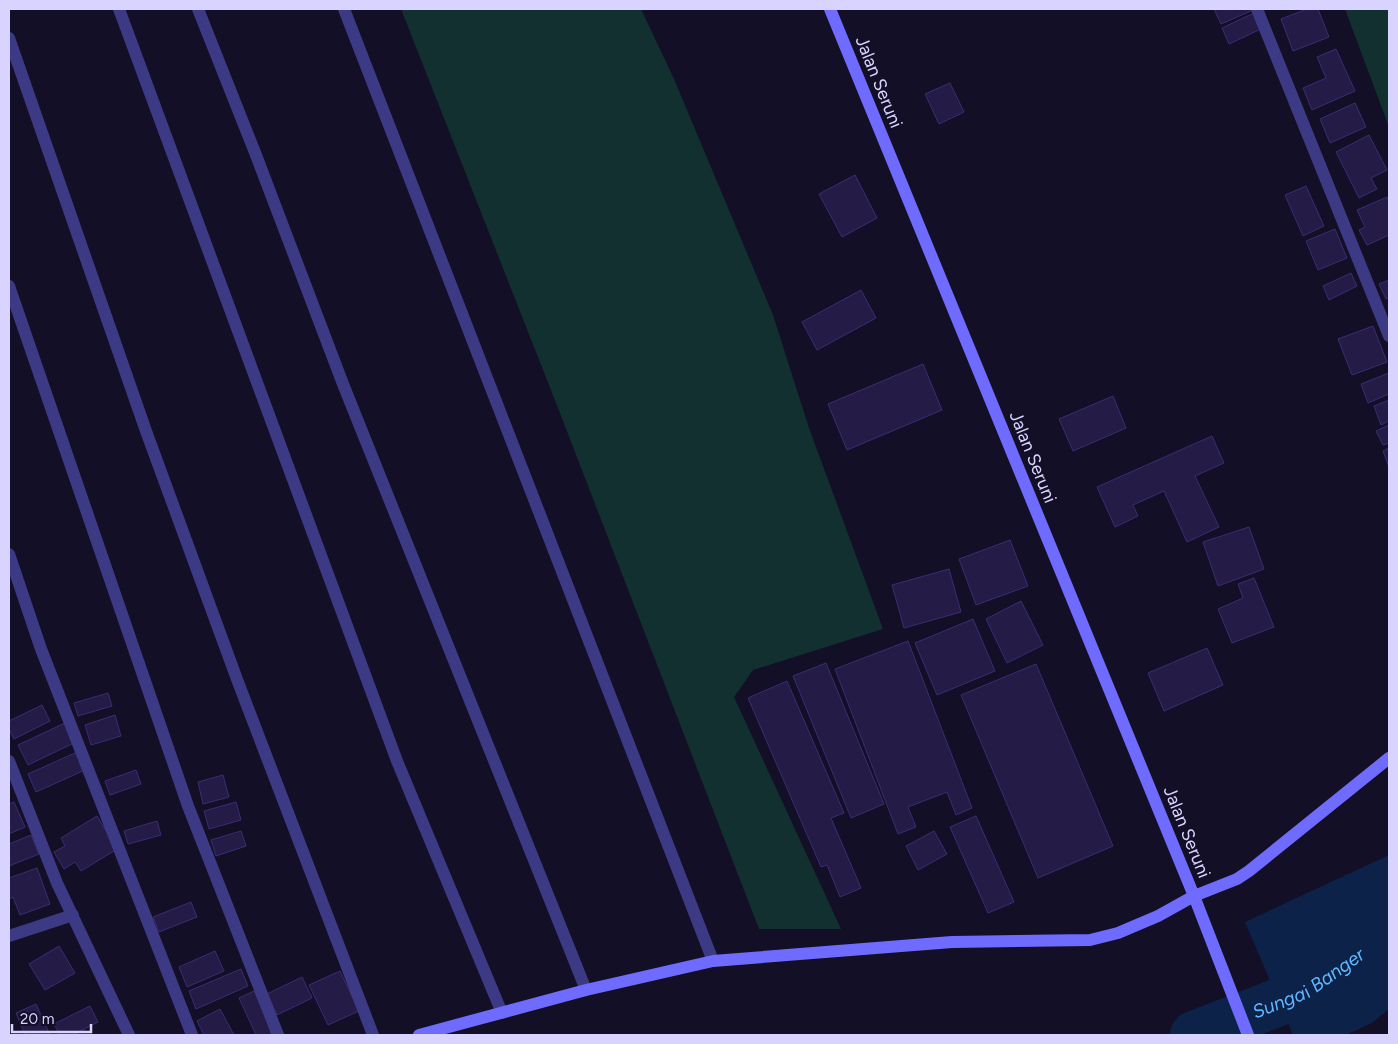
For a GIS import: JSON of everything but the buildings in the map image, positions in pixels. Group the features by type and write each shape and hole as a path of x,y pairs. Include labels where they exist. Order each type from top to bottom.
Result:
{"main road":[{"name":"Jalan Seruni","path":"830,9 1194,896 1248,1035"},
{"path":"419,1035 586,990 713,960 952,942 1090,940 1134,926 1194,896 1237,879 1389,758"}],"street":[{"path":"119,9 397,761 502,1013"},
{"path":"198,9 343,384 586,990"},
{"path":"344,9 713,960"},
{"path":"1257,9 1389,336"},
{"path":"9,38 143,422 238,682 373,1035"},
{"path":"9,286 188,806 278,1035"},
{"path":"9,554 41,649 192,1035"},
{"path":"9,761 57,883 129,1035"},
{"path":"9,936 73,915"}],"green space":[{"path":"401,9 641,9 674,79 773,315 809,428 883,629 753,670 734,697 841,929 759,929 558,408"},
{"path":"1345,9 1389,9 1389,127"}],"water":[{"path":"1389,855 1389,1009 1372,1023 1346,1035 1293,1035 1245,922"}],"waterway":[{"name":"Sungai Banger","path":"1194,1035 1305,992 1389,933"}]}
